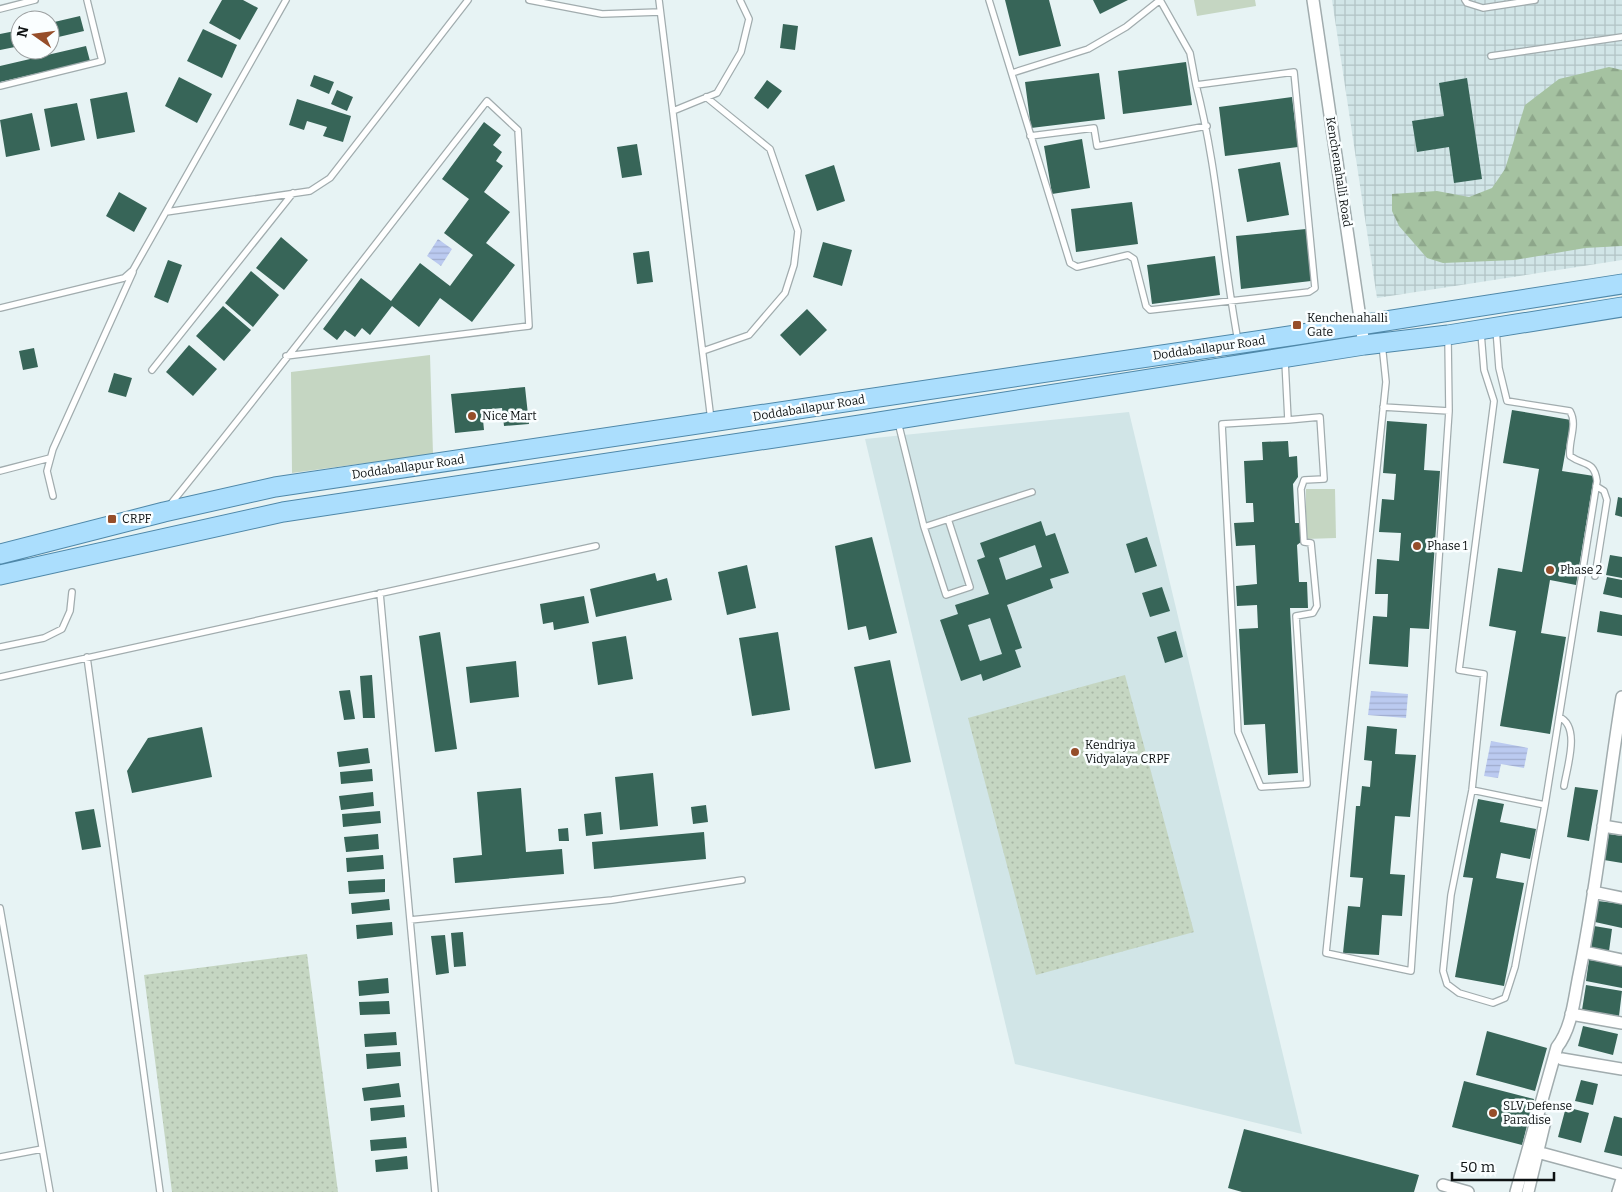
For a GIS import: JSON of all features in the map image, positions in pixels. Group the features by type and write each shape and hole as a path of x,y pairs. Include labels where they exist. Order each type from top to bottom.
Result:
{"main road":[{"name":"Doddaballapur Road","path":"0,554 164,512 275,487 1239,344 1622,284"},
{"name":"Doddaballapur Road","path":"0,576 283,512 1622,307"}],"street":[{"name":"Kenchenahalli Road","path":"1313,0 1362,324 1373,344"},
{"path":"1528,1192 1562,1059 1564,1038 1584,952 1603,826 1617,765 1621,705"},
{"path":"1603,826 1622,829"},
{"path":"1593,892 1622,898"},
{"path":"1584,952 1622,960"},
{"path":"1571,1014 1622,1023"},
{"path":"1516,1192 1557,1047 1564,1038"},
{"path":"1562,1059 1622,1068"},
{"path":"1537,1152 1622,1177 1618,1192"},
{"path":"1444,1185 1468,1192"}],"lane":[{"path":"0,9 35,0"},
{"path":"0,86 102,61 87,0"},
{"path":"53,496 47,471 50,458 133,270 286,0"},
{"path":"166,212 310,191 330,178 468,0"},
{"path":"530,0 602,14 660,12"},
{"path":"658,0 712,423"},
{"path":"673,111 717,93 741,52 749,19 740,0"},
{"path":"989,0 1070,264 1077,267 1128,255 1134,259 1146,306 1150,310 1231,299 1309,292 1315,288 1294,72 1196,85"},
{"path":"1012,73 1088,49 1126,27 1160,0 1190,53 1207,126 1239,344"},
{"path":"1465,0 1467,3 1483,8 1535,0"},
{"path":"1491,56 1622,37"},
{"path":"703,351 749,335 785,293 794,265 798,231 770,149 706,97"},
{"path":"164,512 286,356 486,101 518,130 529,326 286,356"},
{"path":"1030,136 1094,128 1097,146 1207,126"},
{"path":"152,370 293,193"},
{"path":"0,308 124,278 133,270"},
{"path":"1489,328 1484,370 1494,401 1460,670 1484,674 1472,790 1452,895 1443,971 1448,984 1459,993 1493,1003 1505,998 1511,985 1545,805 1596,486 1596,472 1587,463 1575,460 1570,456 1569,450 1574,418 1570,411 1507,401 1494,401"},
{"path":"1489,328 1507,401"},
{"path":"1373,344 1386,382 1326,953 1411,971 1449,412 1448,334"},
{"path":"1285,359 1288,420"},
{"path":"1383,407 1449,412"},
{"path":"1320,417 1324,479 1304,480 1301,489 1304,542 1312,543 1317,606 1313,613 1296,616 1307,784 1261,787 1238,732 1222,424 1288,420 1320,417"},
{"path":"897,419 924,527 946,595 970,587 948,520"},
{"path":"0,471 50,458"},
{"path":"1595,576 1607,500 1604,491 1596,486"},
{"path":"924,527 1032,492"},
{"path":"0,677 596,546"},
{"path":"0,647 44,638 62,629 70,611 72,592"},
{"path":"380,593 434,1192"},
{"path":"87,657 160,1192"},
{"path":"1559,717 1567,722 1572,734 1564,786"},
{"path":"1472,790 1545,805"},
{"path":"410,920 612,900 742,880"},
{"path":"0,908 3,937 50,1192"},
{"path":"0,1156 42,1150"}],"shaded area":[{"path":"1332,0 1622,0 1622,260 1377,298"},
{"name":"Kendriya Vidyalaya CRPF","path":"1129,412 1302,1134 1015,1064 865,439"}],"green space":[{"path":"1194,0 1255,0 1256,6 1197,16"},
{"path":"1609,67 1622,70 1622,246 1585,248 1515,260 1443,263 1427,258 1399,226 1392,211 1392,194 1437,191 1469,197 1492,188 1505,169 1525,105 1559,79"},
{"path":"430,355 433,454 292,473 291,372"},
{"path":"1306,489 1335,489 1336,538 1306,539"},
{"path":"1125,675 1194,932 1036,975 968,718"},
{"path":"307,954 338,1192 172,1192 144,975"}],"water":[{"path":"438,239 452,249 441,266 427,256"},
{"path":"1371,691 1408,694 1406,718 1368,715"},
{"path":"1491,741 1528,748 1524,768 1501,764 1498,778 1484,776"}],"building":[{"path":"222,0 243,0 258,8 240,40 209,23"},
{"path":"1005,0 1049,0 1061,46 1019,56"},
{"path":"1093,0 1128,0 1100,14"},
{"path":"80,16 84,31 60,37 60,21"},
{"path":"783,24 798,26 795,50 780,48"},
{"path":"203,29 237,45 222,78 187,61"},
{"path":"10,32 10,48 0,50 0,34"},
{"path":"86,46 90,61 0,82 0,66 26,60 60,60 60,52"},
{"path":"1186,62 1192,105 1123,114 1118,71"},
{"path":"1099,73 1105,119 1031,128 1025,82"},
{"path":"314,75 334,82 329,94 310,86"},
{"path":"179,77 212,94 197,123 165,106"},
{"path":"1467,78 1482,179 1454,183 1449,147 1417,152 1412,121 1444,116 1439,83"},
{"path":"767,80 782,91 768,109 754,98"},
{"path":"337,90 353,97 347,111 331,104"},
{"path":"127,92 135,132 97,139 90,99"},
{"path":"1292,97 1298,147 1225,156 1219,107"},
{"path":"297,99 351,116 343,142 323,136 327,127 307,121 304,130 289,125"},
{"path":"77,103 85,140 51,147 44,109"},
{"path":"32,113 40,150 6,157 0,120"},
{"path":"484,122 501,135 493,145 502,152 496,161 503,166 484,192 510,212 486,243 515,265 472,322 440,298 419,327 392,306 370,335 362,328 355,337 345,330 337,340 323,329 361,278 391,301 420,263 450,286 473,255 444,233 469,199 442,179"},
{"path":"1082,139 1090,188 1052,194 1044,146"},
{"path":"637,144 642,175 622,178 617,147"},
{"path":"1280,162 1289,215 1247,222 1238,169"},
{"path":"834,165 845,201 817,211 805,175"},
{"path":"119,192 147,208 134,232 106,216"},
{"path":"1132,202 1138,244 1076,252 1071,209"},
{"path":"1306,229 1311,281 1241,289 1236,236"},
{"path":"281,237 308,260 284,290 256,268"},
{"path":"823,242 852,250 842,286 813,277"},
{"path":"649,251 653,282 637,284 633,253"},
{"path":"1215,256 1220,295 1152,304 1147,265"},
{"path":"168,260 182,265 168,303 154,297"},
{"path":"251,271 279,295 253,327 225,303"},
{"path":"223,306 251,330 224,361 196,336"},
{"path":"807,309 827,330 800,356 780,335"},
{"path":"189,345 217,369 193,396 166,372"},
{"path":"34,348 38,367 23,370 19,351"},
{"path":"114,373 132,378 126,397 108,392"},
{"path":"525,387 529,424 504,426 502,408 482,410 484,430 455,433 451,394"},
{"name":"Phase 2","path":"1512,410 1571,420 1562,471 1594,476 1576,585 1550,580 1541,633 1566,637 1550,734 1500,726 1516,631 1489,626 1498,568 1522,572 1539,469 1503,463"},
{"name":"Phase 1","path":"1387,421 1427,424 1424,470 1440,471 1429,629 1410,628 1408,667 1369,664 1373,616 1387,617 1388,594 1375,594 1377,559 1399,561 1401,533 1379,532 1382,499 1394,500 1396,474 1383,473"},
{"path":"1288,441 1289,457 1297,456 1298,477 1293,484 1295,523 1301,523 1301,542 1297,545 1299,582 1307,582 1308,608 1290,608 1298,773 1268,775 1265,724 1244,725 1239,629 1258,628 1257,605 1237,606 1236,586 1257,584 1255,545 1236,546 1234,523 1254,522 1253,503 1246,503 1244,461 1263,460 1262,442"},
{"path":"1618,497 1622,498 1622,517 1615,515"},
{"path":"1041,521 1046,536 1055,533 1069,573 1050,579 1053,588 1007,605 1022,648 1015,650 1021,667 983,681 981,674 961,681 940,620 958,614 955,605 989,594 977,560 985,557 980,543","holes":["1035,545 1042,567 1006,580 999,558","990,618 1002,654 980,661 968,625"]},
{"path":"872,537 897,633 869,640 866,626 848,630 835,546"},
{"path":"1147,537 1157,566 1135,573 1126,544"},
{"path":"1610,555 1622,557 1622,578 1606,575"},
{"path":"747,565 756,608 727,615 718,572"},
{"path":"655,573 657,581 667,578 672,600 596,617 590,589"},
{"path":"1607,577 1622,580 1622,598 1603,594"},
{"path":"1162,587 1170,611 1150,617 1142,593"},
{"path":"584,596 589,623 554,630 553,622 543,624 540,604"},
{"path":"1600,611 1622,615 1622,636 1597,632"},
{"path":"1176,631 1183,657 1165,663 1157,637"},
{"path":"440,632 457,749 435,752 419,636"},
{"path":"778,632 790,710 752,716 739,638"},
{"path":"626,636 633,679 598,685 592,642"},
{"path":"890,660 911,762 875,769 854,667"},
{"path":"516,661 519,697 470,703 466,667"},
{"path":"372,675 375,718 363,718 360,676"},
{"path":"350,690 355,719 344,720 339,691"},
{"path":"1367,726 1397,729 1395,754 1416,755 1410,817 1395,816 1390,874 1405,875 1402,916 1382,915 1379,955 1343,953 1348,906 1360,907 1363,878 1350,877 1356,806 1360,806 1362,786 1370,787 1372,761 1364,760"},
{"path":"202,727 212,777 132,793 127,771 148,738"},
{"path":"368,748 370,763 339,767 337,752"},
{"path":"372,769 373,781 341,784 340,772"},
{"path":"653,773 658,826 620,830 615,777"},
{"path":"1575,787 1598,790 1589,841 1567,837"},
{"path":"521,788 526,852 562,849 564,874 455,883 453,858 482,855 477,792"},
{"path":"373,792 374,806 341,810 339,796"},
{"path":"1478,799 1504,804 1500,822 1536,829 1530,859 1501,853 1496,878 1524,883 1504,986 1455,977 1473,878 1463,877"},
{"path":"706,805 708,822 693,824 691,807"},
{"path":"94,809 101,847 82,850 75,812"},
{"path":"380,811 381,823 343,827 342,814"},
{"path":"601,812 603,834 586,836 584,814"},
{"path":"568,828 569,841 559,841 558,829"},
{"path":"704,832 706,859 594,869 592,842"},
{"path":"378,834 379,849 346,852 344,837"},
{"path":"1609,834 1622,836 1622,863 1604,860"},
{"path":"383,855 384,869 347,872 346,858"},
{"path":"385,879 385,892 349,894 348,881"},
{"path":"389,899 390,910 352,914 351,903"},
{"path":"1598,901 1622,904 1622,928 1595,922"},
{"path":"392,922 393,935 357,939 356,925"},
{"path":"1594,926 1612,929 1609,951 1591,948"},
{"path":"463,932 466,966 454,967 451,933"},
{"path":"445,935 449,973 436,975 431,936"},
{"path":"1589,960 1622,965 1622,988 1586,981"},
{"path":"388,978 389,993 359,996 358,981"},
{"path":"1586,985 1622,991 1619,1016 1582,1010"},
{"path":"389,1001 390,1014 360,1015 359,1002"},
{"path":"1583,1026 1618,1034 1613,1055 1578,1046"},
{"path":"1487,1031 1547,1048 1535,1091 1476,1075"},
{"path":"396,1032 397,1045 365,1047 364,1034"},
{"path":"400,1052 401,1066 367,1069 366,1054"},
{"path":"1581,1080 1598,1084 1593,1105 1575,1101"},
{"name":"SLV Defense Paradise","path":"1464,1081 1534,1099 1522,1145 1452,1127"},
{"path":"399,1083 401,1097 364,1101 362,1088"},
{"path":"404,1105 405,1117 371,1121 370,1108"},
{"path":"1566,1107 1589,1113 1581,1143 1558,1137"},
{"path":"1614,1116 1622,1118 1622,1156 1604,1152"},
{"path":"1244,1129 1419,1175 1414,1192 1242,1192 1228,1188"},
{"path":"406,1137 407,1148 371,1151 370,1140"},
{"path":"407,1156 408,1169 376,1172 375,1160"}],"place":[{"name":"Kenchenahalli Gate","path":"1297,325"},
{"name":"Nice Mart","path":"472,416"},
{"name":"CRPF","path":"112,519"},
{"name":"Phase 1","path":"1417,546"},
{"name":"Phase 2","path":"1550,570"},
{"name":"Kendriya Vidyalaya CRPF","path":"1075,752"},
{"name":"SLV Defense Paradise","path":"1493,1113"}]}
